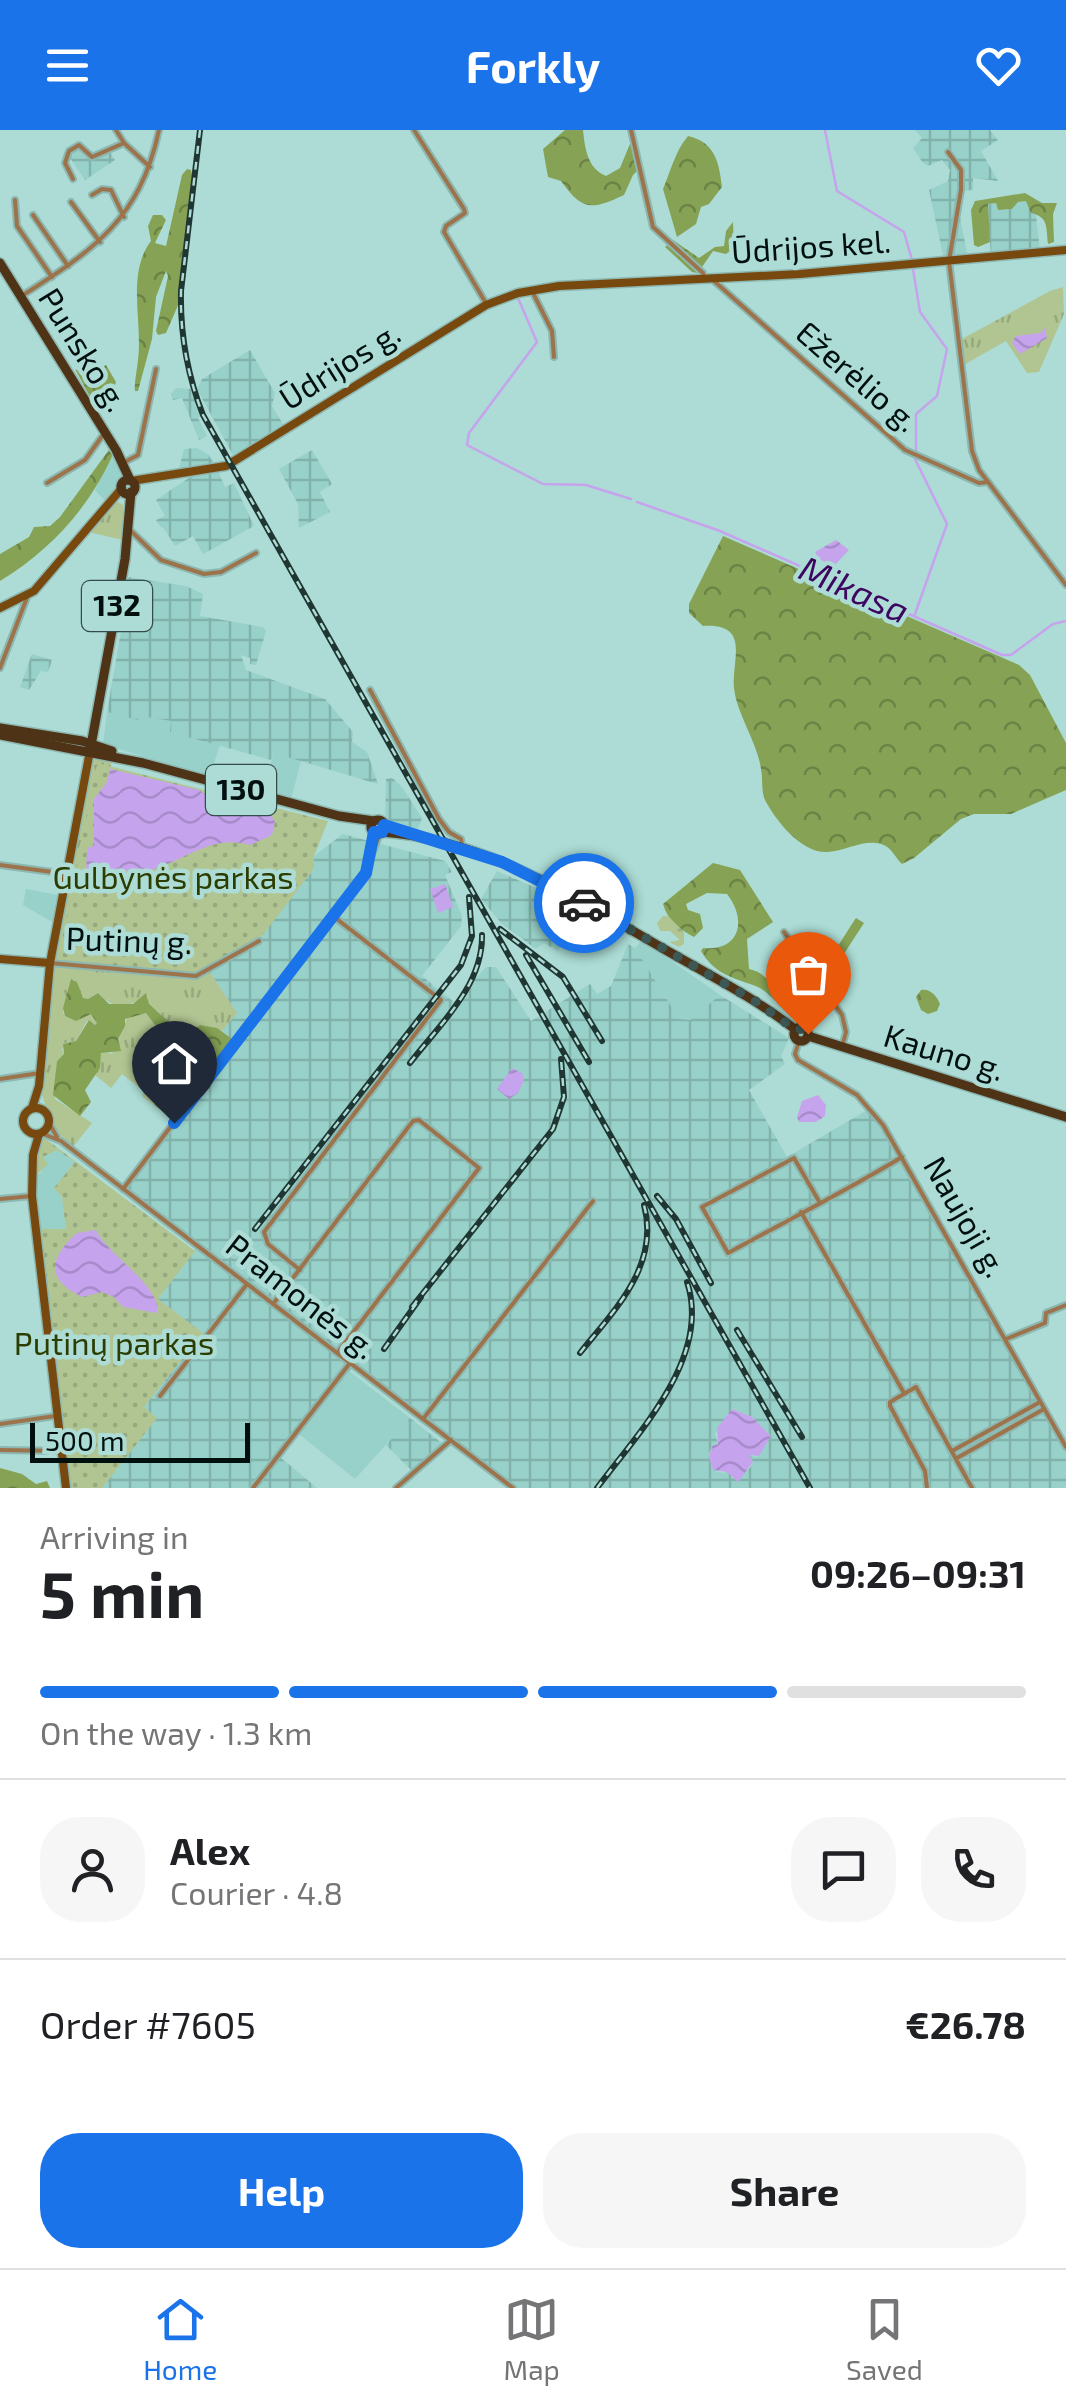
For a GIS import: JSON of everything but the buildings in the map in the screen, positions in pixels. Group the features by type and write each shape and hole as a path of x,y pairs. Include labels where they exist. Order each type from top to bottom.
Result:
{"main road":[{"name":"Ūdrijos kel.","path":"559,286 709,279 1066,250"},
{"name":"Punsko g.","path":"0,263 123,463 125,490"},
{"name":"Ūdrijos g.","path":"0,608 28,595 125,490 146,478 226,466 486,305 531,289 559,286"},
{"name":"132","path":"90,748 125,560 125,490"},
{"path":"0,731 90,748"},
{"name":"130","path":"90,748 502,862 556,887 755,1001 796,1030 804,1028 804,1039"},
{"name":"Putinų g.","path":"49,1123 39,1086 50,963 90,748"},
{"path":"0,959 50,963"},
{"name":"Kauno g.","path":"804,1039 842,1047 1066,1117"},
{"name":"Putinų g.","path":"28,1112 39,1086"},
{"path":"45,1112 28,1112 25,1128 32,1155 32,1196 66,1488"},
{"path":"32,1155 40,1133 49,1123"},
{"path":"25,1128 40,1133"}],"street":[{"path":"116,130 124,144 150,167"},
{"path":"20,296 100,242 124,217 150,167 160,130"},
{"path":"414,130 464,209 465,213 446,226 444,232 486,305"},
{"name":"Ežerėlio g.","path":"631,130 653,227 905,450 979,483 988,482"},
{"path":"73,179 65,163 73,148 78,145 92,157 124,144"},
{"path":"948,152 959,166 961,184 949,261 972,451 988,482 1066,585"},
{"path":"92,194 111,190 124,217"},
{"path":"16,200 17,226 52,277"},
{"path":"71,202 100,242"},
{"path":"33,215 68,266"},
{"path":"531,289 552,331 554,357"},
{"path":"123,463 138,455 156,369"},
{"path":"47,483 84,460 105,432"},
{"path":"126,531 134,532 144,547 162,560 204,574 222,572 256,553"},
{"path":"0,668 28,595"},
{"path":"370,690 439,818 449,832 462,839 461,849"},
{"path":"124,1189 366,873 378,829"},
{"path":"0,865 66,874"},
{"path":"300,1270 268,1244 264,1232 441,1000 333,916"},
{"path":"784,932 842,1015 846,1032 842,1047"},
{"name":"Putinų g.","path":"50,963 196,976 260,941"},
{"name":"Naujoji g.","path":"804,1039 794,1054 798,1060 858,1095 873,1111 1066,1447"},
{"path":"0,1079 40,1072"},
{"path":"273,1304 413,1122 419,1120 479,1168 337,1353"},
{"path":"49,1123 60,1140"},
{"path":"40,1133 60,1140"},
{"name":"Pramonės g.","path":"60,1140 514,1488"},
{"path":"820,1203 794,1158 702,1206 728,1252 820,1203 902,1157"},
{"path":"0,1199 32,1196"},
{"path":"423,1419 593,1201"},
{"path":"801,1212 904,1393"},
{"path":"160,1396 247,1284"},
{"path":"1006,1339 1045,1323 1046,1313 1066,1305"},
{"path":"254,1488 350,1363"},
{"path":"927,1488 925,1471 890,1406 904,1393 918,1389 972,1488"},
{"path":"952,1451 1041,1402"},
{"path":"956,1459 1044,1408"},
{"path":"0,1424 58,1416"},
{"path":"396,1488 451,1440"},
{"path":"0,1450 62,1451"}],"shaded area":[{"path":"198,130 182,300 183,332 195,390 229,463 202,415 182,352 179,289"},
{"path":"915,130 990,130 998,140 981,151 998,181 973,178 973,190 962,191 960,217 968,258 944,260 929,190 948,181 950,170 942,160 928,166 923,163 913,148 922,138"},
{"path":"79,146 90,159 110,152 115,160 85,180 68,155"},
{"path":"1027,201 1036,214 1040,251 991,256 987,204 996,203 999,210 1012,209 1018,202"},
{"path":"250,350 275,393 272,406 283,424 270,432 269,438 235,459 197,389 202,379"},
{"path":"176,388 192,389 202,415 198,418 207,436 199,440 182,398 173,400 171,394"},
{"path":"197,448 208,454 217,468 178,473 184,449"},
{"path":"312,450 332,484 320,492 330,512 299,528 298,504 279,469"},
{"path":"114,452 124,475 119,491 108,504 95,490"},
{"path":"218,471 225,487 234,483 254,526 203,554 193,536 175,546 156,520 165,516 156,500 193,475"},
{"path":"127,577 186,586 203,594 200,616 263,627 266,631 256,665 241,655 246,670 325,699 353,732 352,742 367,752 378,784 274,753 271,760 170,732 171,721 140,716 138,720 107,712 129,585"},
{"path":"32,654 52,660 48,672 41,671 29,690 20,687"},
{"path":"107,712 138,720 140,716 172,721 170,732 220,745 211,772 206,776 103,744"},
{"path":"274,753 301,761 288,799 262,791"},
{"path":"392,778 422,818 418,829 385,822 386,779"},
{"path":"343,834 445,861 452,872 445,875 462,916 461,926 422,976 454,1002 486,967 496,967 531,1021 590,984 597,994 611,986 628,944 635,948 679,1019 690,1020 720,995 789,1038 781,1056 785,1064 749,1090 787,1157 869,1109 1066,1451 1066,1488 512,1488 356,1363 280,1457 317,1488 102,1488 156,1418 144,1407 158,1299 199,1244 123,1185 235,1042 222,1031 236,1012 207,968 313,871 314,856","holes":["732,1409 752,1417 771,1436 756,1457 749,1455 753,1462 750,1468 732,1478 727,1466 741,1467 741,1462 731,1458 728,1451 725,1473 717,1472 709,1454 718,1443 715,1434"]},
{"path":"497,871 580,911 558,951 544,943 536,949 502,924 481,899"},
{"path":"26,889 58,895 54,923 23,905"},
{"path":"642,940 720,995 690,1021 679,1019 635,948"},
{"path":"57,1150 75,1162 62,1197 67,1230 39,1229 34,1176 41,1173 42,1158"},
{"path":"349,1371 410,1418 355,1479 299,1434"},
{"path":"410,1418 443,1444 412,1471 386,1445"}],"green space":[{"path":"565,130 583,130 591,163 606,176 620,168 632,139 639,169 624,195 603,204 588,205 575,198 561,181 548,177 543,149"},
{"path":"688,136 704,143 714,154 722,187 709,204 701,207 696,224 677,237 663,189"},
{"path":"187,169 193,179 179,303 166,333 158,335 166,271 156,297 152,339 135,391 139,345 137,283 143,254 151,241 148,226 153,215 162,215 166,220 155,243 166,246 182,175"},
{"path":"1025,193 1042,203 1057,203 1053,214 1054,242 1048,244 1044,220 1031,213 1026,201 1018,202 1012,209 998,210 996,203 988,204 990,242 974,245 971,210 975,201"},
{"path":"733,222 734,248 726,254 713,251 698,273 665,247 673,240 699,258 715,247 724,246 726,231"},
{"path":"1063,287 1064,314 1039,372 1027,373 1006,341 962,366 960,340"},
{"path":"106,365 116,382 111,396 95,406 75,369 87,376"},
{"path":"111,447 114,452 104,472 67,526 36,556 0,581 0,554 29,537 34,527 50,526 60,517"},
{"path":"116,501 123,505 123,540 88,532"},
{"path":"723,536 1019,665 1030,675 1066,743 1066,790 1011,814 974,814 961,819 902,864 881,844 828,852 800,842 776,817 764,796 759,759 734,688 734,637 718,627 703,626 689,613 689,604"},
{"path":"97,758 112,762 109,772 207,968 237,1013 222,1031 200,1025 188,1037 181,1065 154,1105 142,1096 144,1091 122,1074 111,1088 95,1075 101,1054 112,1054 128,1016 162,1015 148,1004 148,996 121,1005 110,1003 98,993 83,998 74,979 65,1016 81,1019 91,1013 97,1023 87,1021 76,1041 65,1043 64,1054 57,1061 55,1099 92,1123 73,1147 52,1128 42,1094 53,968 93,761"},
{"name":"Gulbynės parkas","path":"97,763 328,821 314,856 313,870 262,936 195,975 58,959"},
{"path":"713,863 740,870 773,922 747,939 749,969 783,990 794,990 815,976 856,918 864,923 840,960 831,965 810,1005 782,1005 760,988 723,973 706,958 703,948 725,945 736,933 737,914 727,894 707,893 686,904 688,910 700,914 703,928 694,937 668,915 663,904"},
{"path":"668,916 684,932 684,944 679,947 669,942 680,940 670,931 660,931 657,923"},
{"path":"71,979 77,982 83,998 98,993 109,1004 133,1004 146,993 149,1004 169,1022 161,1033 146,1013 125,1019 118,1039 121,1051 101,1053 100,1068 85,1090 91,1102 80,1116 53,1095 63,1044 76,1041 89,1020 97,1023 91,1014 76,1021 65,1016 63,1008"},
{"path":"921,990 935,996 940,1004 937,1011 928,1014 921,1010 916,997"},
{"path":"200,1025 217,1028 235,1041 174,1120 154,1105 173,1081 187,1041"},
{"name":"Putinų parkas","path":"43,1137 195,1251 158,1299 203,1333 144,1407 157,1418 102,1488 69,1488 39,1229 66,1229 62,1197 54,1188 75,1162 57,1150 43,1157 48,1164 35,1176 39,1141"},
{"path":"0,1468 22,1474 36,1484 47,1481 50,1488 0,1488"}],"water":[{"path":"1045,328 1047,338 1020,354 1012,343 1016,336 1040,333"},
{"path":"836,540 849,550 833,567 815,552"},
{"path":"110,769 199,790 215,802 232,800 257,805 275,822 272,835 250,845 236,842 209,846 158,868 117,871 91,881 86,875 87,848 94,846 94,799 107,782"},
{"path":"445,884 453,907 438,913 430,889"},
{"path":"512,1068 522,1073 524,1080 518,1093 509,1099 497,1089"},
{"path":"818,1095 826,1105 825,1116 816,1122 799,1122 802,1101"},
{"path":"96,1230 143,1281 156,1303 157,1313 123,1307 102,1292 82,1297 62,1283 55,1268 61,1251 77,1233"},
{"path":"732,1409 752,1417 771,1436 759,1456 749,1455 753,1462 738,1482 727,1472 713,1470 709,1457 712,1446 718,1444 717,1428"}],"waterway":[{"path":"825,130 837,191 904,232 912,260"},
{"path":"913,269 920,312 947,349 937,396 916,414 916,454"},
{"name":"Mikasa","path":"518,298 537,342 469,433 467,445 543,484 586,485 631,499"},
{"path":"915,459 947,524 915,614"},
{"name":"Mikasa","path":"637,502 720,531 1002,655 1011,655 1053,624 1066,621"}],"railway":[{"path":"200,130 181,307 186,354 203,415 810,1488"},
{"path":"255,1229 461,965 472,936 469,897"},
{"path":"500,929 563,977 602,1041"},
{"path":"410,1063 467,988 480,954 482,935"},
{"path":"526,955 589,1062"},
{"path":"412,1307 553,1129 564,1097 561,1059"},
{"path":"657,1196 676,1219 711,1283"},
{"path":"580,1353 620,1303 640,1267 646,1248 644,1205"},
{"path":"597,1488 650,1418 680,1366 692,1310 687,1282"},
{"path":"384,1349 421,1297"},
{"path":"737,1330 802,1437"}],"way so far":[{"path":"584,903 755,1001 796,1030 806,1028 808,1034"}],"route":[{"path":"174,1123 366,873 374,832 382,832 384,825 502,862 584,903"}]}
